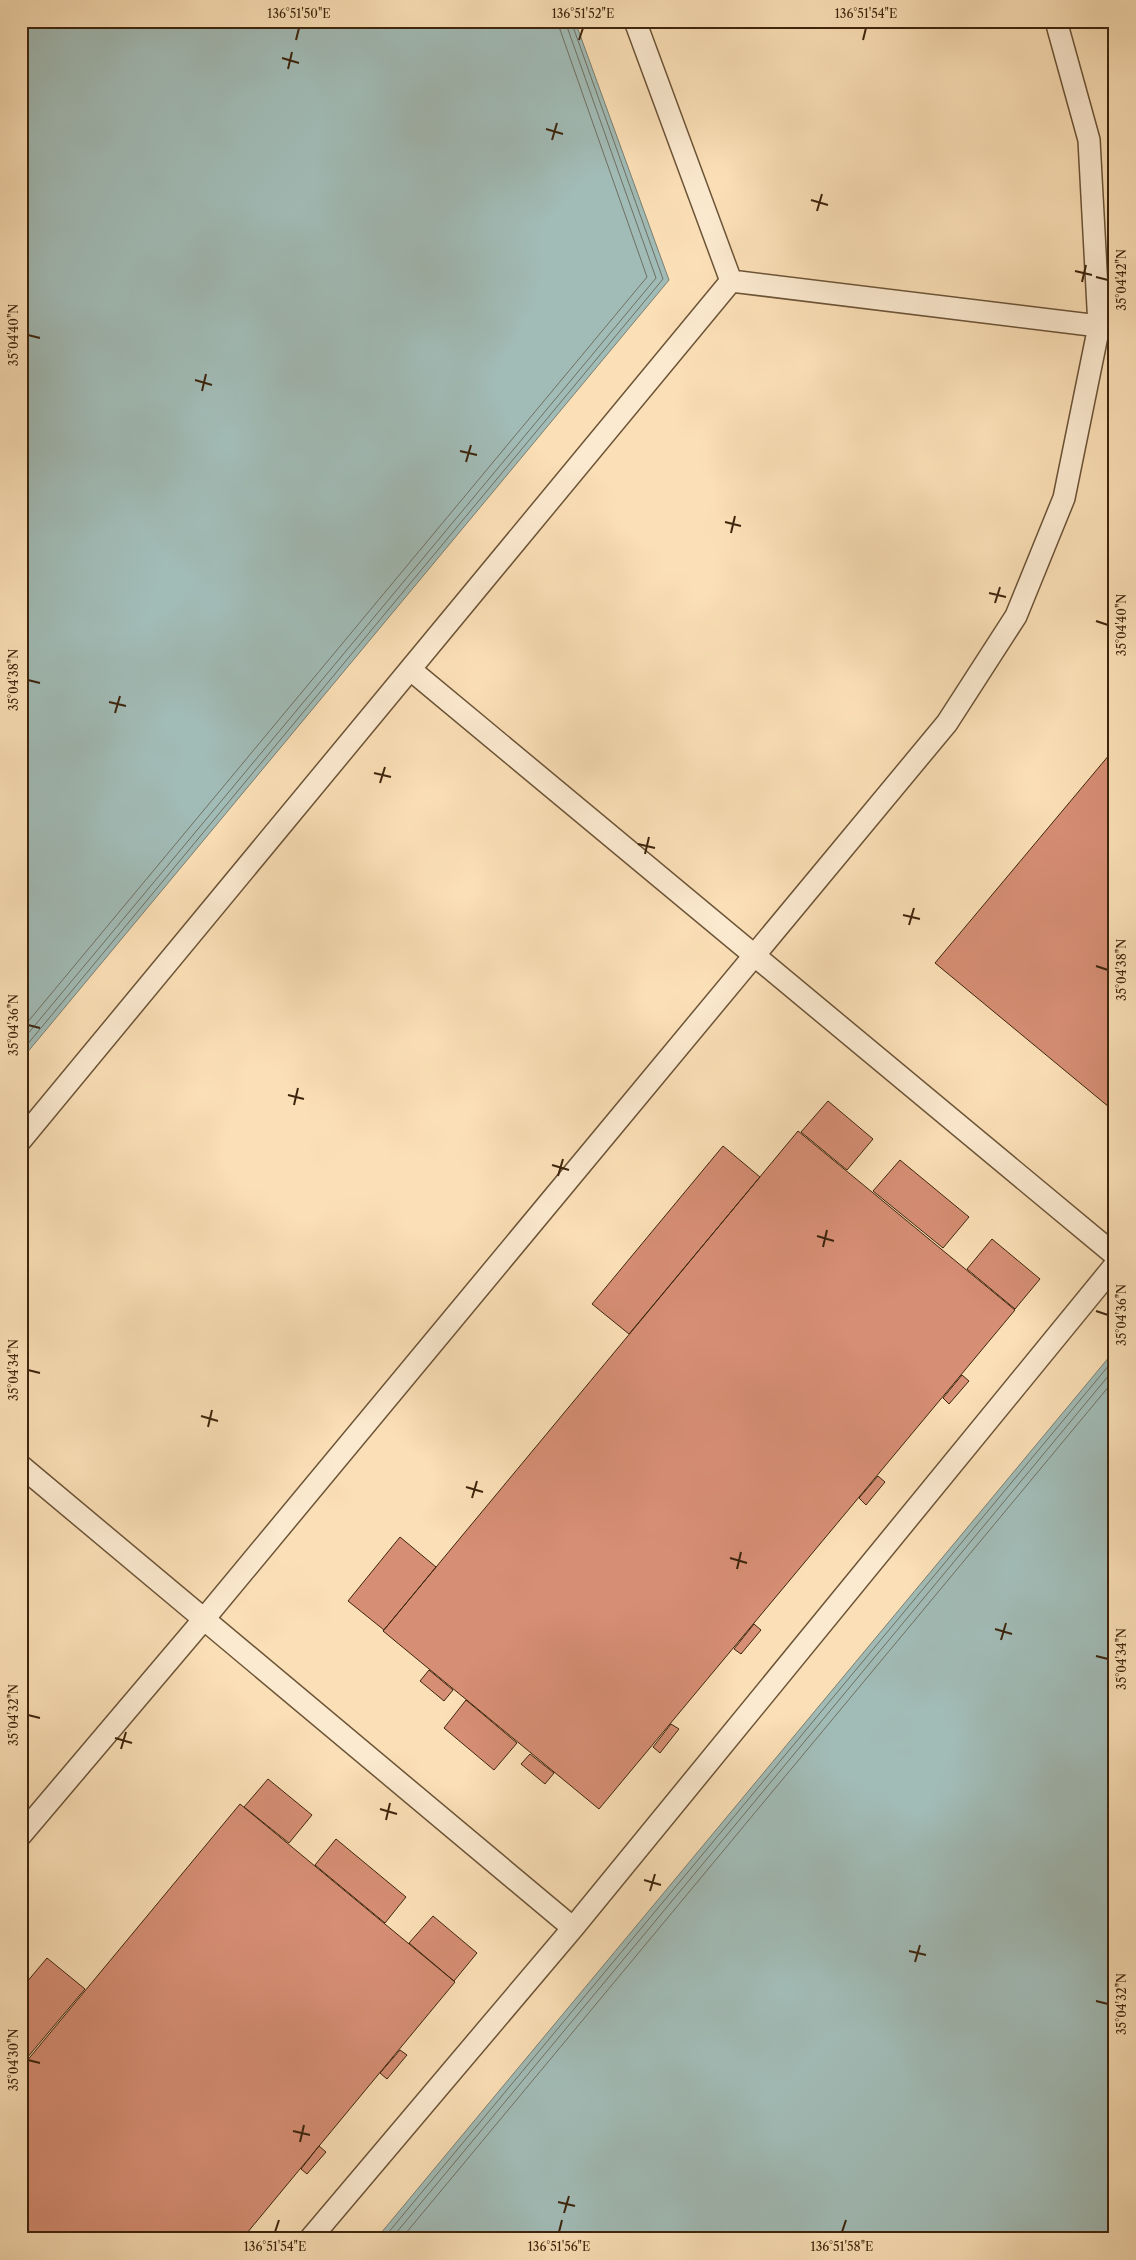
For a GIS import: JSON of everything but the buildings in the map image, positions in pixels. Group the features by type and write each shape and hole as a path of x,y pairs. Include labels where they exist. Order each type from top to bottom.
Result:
{"lane":[{"path":"635,21 731,281"},
{"path":"21,1835 204,1619 947,724 1016,616 1064,498 1107,327 1089,140 1056,21"},
{"path":"731,281 1107,327"},
{"path":"21,1140 731,281"},
{"path":"411,670 1115,1255"},
{"path":"310,2239 573,1928 1115,1266"},
{"path":"21,1466 573,1928"}],"water":[{"path":"21,21 575,21 669,280 21,1060"},
{"path":"1115,1350 1115,2239 376,2239"}]}
